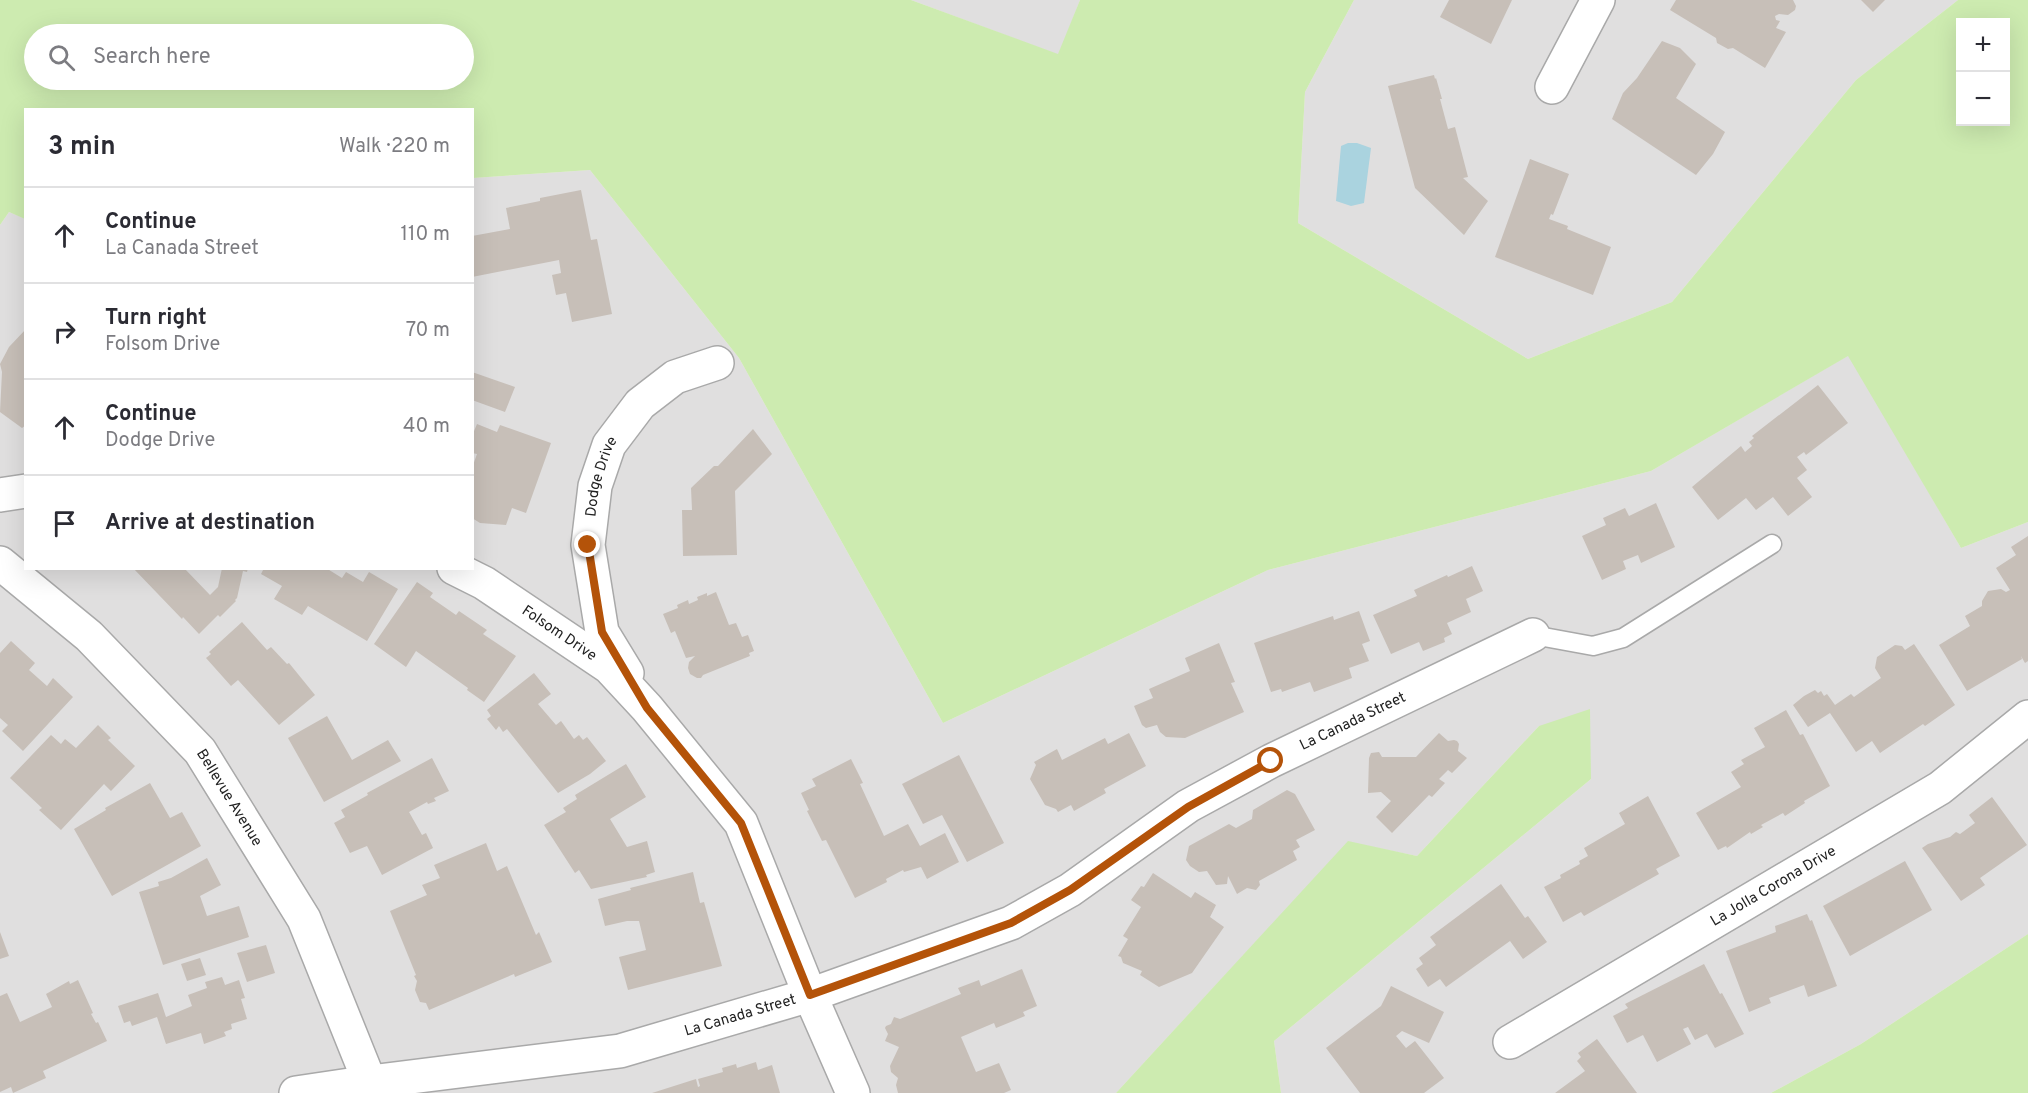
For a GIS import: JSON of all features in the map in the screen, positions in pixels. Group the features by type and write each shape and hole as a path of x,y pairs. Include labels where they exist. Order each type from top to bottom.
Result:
{"street":[{"path":"1552,87 1598,0"},
{"name":"Dodge Drive","path":"647,708 602,632 588,545 595,486 609,445 640,404 675,377 717,363"},
{"path":"0,495 24,491"},
{"name":"Bellevue Avenue","path":"0,563 89,636 200,751 304,919 372,1087"},
{"name":"Folsom Drive","path":"458,570 484,583 609,667 647,708 741,823 810,995 853,1093"},
{"name":"La Canada Street","path":"296,1093 372,1087 620,1051 810,995 1011,923 1070,890 1188,807 1271,761 1533,635"},
{"name":"La Jolla Corona Drive","path":"1510,1042 1940,788 2028,717"}],"lane":[{"path":"1533,635 1593,646 1623,638 1772,544"}],"shaded area":[{"path":"911,0 1080,0 1059,55"},
{"path":"1354,0 1958,0 1856,80 1672,302 1528,359 1298,223 1305,92"},
{"path":"590,170 739,358 943,723 1268,570 1651,471 1849,355 1961,548 2028,522 2028,934 1861,1044 1771,1093 1281,1093 1274,1041 1591,779 1539,726 1417,856 1348,842 1116,1093 0,1093 0,225 9,212 24,218 24,570 474,570 474,178"}],"green space":[{"path":"0,0 911,0 1058,54 1080,0 1354,0 1305,92 1298,223 1528,359 1672,302 1856,80 1958,0 2028,0 2028,522 1961,548 1848,356 1651,471 1268,570 943,723 739,358 590,170 474,178 474,108 24,108 24,219 9,212 0,225"},
{"path":"1590,709 1591,779 1274,1041 1281,1093 1116,1093 1348,841 1417,856 1539,726"},
{"path":"2028,934 2028,1093 1771,1093 1861,1044"}],"water":[{"path":"1357,143 1371,148 1364,203 1351,206 1336,201 1341,146"}],"building":[{"path":"1449,0 1512,0 1491,44 1440,17"},
{"path":"1676,0 1793,0 1796,6 1795,10 1788,15 1775,16 1776,20 1780,21 1776,28 1786,32 1765,68 1733,48 1728,49 1717,43 1716,38 1670,10"},
{"path":"1861,0 1885,0 1873,12"},
{"path":"1662,41 1680,48 1696,64 1676,98 1725,132 1713,154 1696,175 1612,119 1623,93 1637,78"},
{"path":"1434,75 1448,129 1455,127 1468,177 1463,178 1488,201 1464,235 1415,188 1388,86"},
{"path":"1530,159 1569,174 1553,215 1551,214 1549,219 1611,247 1593,295 1495,257"},
{"path":"581,190 591,240 597,239 612,314 572,322 566,293 556,295 552,275 561,273 559,260 474,277 474,236 510,229 506,208 540,201 540,198"},
{"path":"24,331 24,426 22,428 0,412 2,372 0,364 9,347"},
{"path":"474,373 515,387 505,412 474,401"},
{"path":"1818,385 1848,423 1806,455 1804,452 1797,457 1807,470 1797,478 1812,497 1788,516 1773,497 1756,510 1746,498 1718,520 1692,487 1741,446 1745,452 1752,446 1749,442 1754,438 1752,436"},
{"path":"477,424 497,432 500,425 551,443 526,513 512,508 506,525 480,523 474,519 474,462 477,454 474,453 474,431"},
{"path":"753,429 772,454 735,491 737,555 683,556 682,510 692,510 691,488 714,466 718,466"},
{"path":"1656,503 1675,547 1641,563 1638,555 1623,561 1626,569 1602,580 1582,536 1606,525 1603,518 1625,508 1629,516"},
{"path":"2028,536 2028,661 2025,663 2021,656 2022,659 1967,691 1939,645 1970,626 1965,616 1982,606 1982,601 1988,591 2001,589 2006,592 2010,590 1996,568 2016,555 2011,547"},
{"path":"1472,566 1483,591 1466,599 1471,612 1447,623 1452,634 1444,638 1445,642 1423,651 1419,642 1391,654 1373,615 1417,596 1414,590"},
{"path":"135,570 186,570 210,595 218,587 222,570 248,570 247,572 243,571 236,601 199,634 183,617 182,619"},
{"path":"263,570 329,570 342,578 346,572 363,582 369,572 398,589 367,641 308,606 302,615 274,599 282,586 261,574"},
{"path":"417,582 433,593 430,597 456,615 459,611 487,630 483,634 516,656 484,702 416,651 406,667 374,644"},
{"path":"716,592 729,625 736,623 742,637 748,635 754,651 749,653 750,656 697,678 690,674 688,668 689,662 695,656 686,658 675,631 671,633 663,614 678,608 677,605 688,600 689,604 698,600 697,597"},
{"path":"1359,611 1370,641 1362,644 1369,661 1349,668 1352,678 1314,692 1310,682 1282,692 1281,689 1271,692 1254,643 1333,616 1334,620"},
{"path":"242,622 267,650 271,647 287,664 289,663 315,695 279,725 238,680 231,686 206,658 211,654 209,652"},
{"path":"11,641 35,663 29,670 47,686 53,678 73,697 23,751 2,731 8,725 0,718 0,653"},
{"path":"1219,643 1235,682 1231,683 1244,712 1185,738 1166,737 1157,725 1146,728 1142,725 1134,706 1153,698 1149,689 1190,671 1185,658"},
{"path":"1914,644 1955,705 1880,753 1872,741 1856,752 1830,713 1808,727 1793,705 1815,690 1818,693 1821,691 1824,696 1827,694 1835,705 1851,694 1854,697 1881,678 1875,668 1877,657 1895,645 1902,646 1905,650"},
{"path":"534,673 551,694 538,704 556,725 561,721 574,739 579,735 583,740 587,737 606,761 590,774 558,793 507,729 503,732 499,726 496,730 487,719 491,716 487,710"},
{"path":"1786,710 1800,735 1803,734 1830,786 1804,801 1805,803 1785,816 1783,813 1727,848 1726,846 1718,850 1696,813 1741,787 1731,772 1744,764 1741,760 1765,747 1754,728"},
{"path":"327,716 352,760 388,740 401,761 324,802 288,738"},
{"path":"98,725 111,738 108,740 135,766 111,791 104,784 61,830 39,810 42,808 10,778 51,735 61,744 65,739 76,748"},
{"path":"1129,733 1146,766 1104,789 1106,793 1074,811 1071,805 1058,812 1045,805 1030,779 1036,765 1034,762 1057,749 1062,760 1105,738 1108,744"},
{"path":"1439,733 1448,741 1457,741 1458,751 1467,758 1452,773 1448,770 1439,779 1445,783 1432,797 1429,795 1392,833 1376,817 1391,801 1381,792 1368,793 1371,753 1379,752 1382,757 1416,757"},
{"path":"959,755 1004,843 967,862 942,815 923,824 902,784"},
{"path":"432,758 449,791 434,798 436,801 428,804 427,802 409,812 422,835 426,833 433,848 382,875 367,846 350,853 334,823 345,817 341,810 368,795 367,793"},
{"path":"851,759 884,836 908,824 920,846 945,833 959,862 927,879 921,867 904,872 903,870 886,879 887,882 855,898 826,840 822,841 801,793 816,786 812,779"},
{"path":"626,764 646,797 610,819 627,847 647,841 655,872 646,875 647,877 591,889 579,870 575,873 544,825 566,812 563,808 577,799 575,795"},
{"path":"150,783 170,818 182,812 201,846 112,896 74,829 106,810 105,808"},
{"path":"1287,790 1295,794 1315,830 1296,840 1300,847 1293,851 1297,860 1259,881 1260,885 1256,890 1247,888 1237,894 1228,876 1227,884 1216,885 1207,871 1199,872 1190,866 1186,860 1189,846 1229,824 1236,828 1252,819 1253,810"},
{"path":"1648,796 1680,856 1656,869 1659,874 1584,916 1581,912 1563,922 1544,887 1580,864 1579,861 1588,856 1584,848 1625,824 1619,813"},
{"path":"1992,797 2027,845 1980,878 1985,885 1961,901 1922,848 1950,837 1956,832 1960,834 1975,823 1969,815"},
{"path":"486,843 497,871 507,866 536,935 539,932 552,962 515,977 514,974 429,1010 426,1003 420,1002 415,990 417,981 414,976 416,975 390,911 427,895 422,885 440,878 434,865"},
{"path":"207,858 221,885 200,896 207,916 239,906 249,937 163,965 139,892 159,886 158,882 171,878"},
{"path":"1905,861 1932,910 1850,956 1823,906"},
{"path":"693,872 700,903 704,902 722,966 628,990 619,957 646,950 639,921 605,926 598,899 631,890 630,888"},
{"path":"1153,873 1191,898 1195,892 1216,905 1210,917 1224,927 1192,973 1159,987 1140,975 1142,971 1123,963 1121,957 1118,956 1128,939 1123,936 1141,907 1131,900 1141,886 1144,887"},
{"path":"1501,884 1525,918 1528,916 1547,942 1523,959 1510,941 1446,987 1440,979 1428,987 1416,969 1423,964 1419,958 1436,945 1430,937"},
{"path":"1807,914 1810,921 1812,920 1837,986 1808,997 1804,985 1769,998 1771,1003 1749,1012 1726,951 1776,932 1775,926"},
{"path":"0,932 9,956 0,959"},
{"path":"266,945 275,973 247,982 237,953"},
{"path":"200,958 206,975 187,981 181,964"},
{"path":"1704,964 1744,1034 1715,1048 1707,1034 1695,1040 1688,1027 1683,1029 1691,1044 1657,1062 1643,1035 1627,1043 1613,1016 1628,1008 1625,1004"},
{"path":"1022,969 1037,1006 1023,1012 1025,1016 996,1028 994,1023 961,1037 976,1072 999,1063 1011,1090 1004,1093 898,1093 896,1085 898,1078 891,1072 890,1066 899,1047 885,1041 888,1034 885,1028 891,1024 894,1017 900,1019 961,994 958,988 979,980 981,986"},
{"path":"222,977 225,985 239,980 245,998 241,999 247,1019 231,1024 232,1029 224,1032 226,1036 204,1044 201,1033 166,1044 157,1017 132,1026 130,1021 124,1023 118,1006 158,993 166,1017 192,1006 188,995 207,988 205,982"},
{"path":"78,980 93,1013 91,1014 96,1023 98,1022 107,1041 43,1071 46,1078 13,1093 11,1087 0,1092 0,996 7,993 20,1022 52,1007 46,994 69,981 70,984"},
{"path":"1391,986 1444,1012 1429,1043 1402,1031 1396,1036 1406,1048 1415,1041 1444,1078 1424,1093 1360,1093 1326,1048 1381,1006"},
{"path":"1597,1039 1637,1093 1555,1093 1585,1071 1577,1061 1581,1057 1578,1053"},
{"path":"756,1062 758,1070 772,1065 780,1093 652,1093 696,1079 698,1087 700,1086 698,1079 723,1072 722,1068 736,1064 737,1068"}],"route":[{"path":"588,545 602,632 647,708 741,823 810,995 1011,923 1070,890 1188,807 1271,761"}]}
